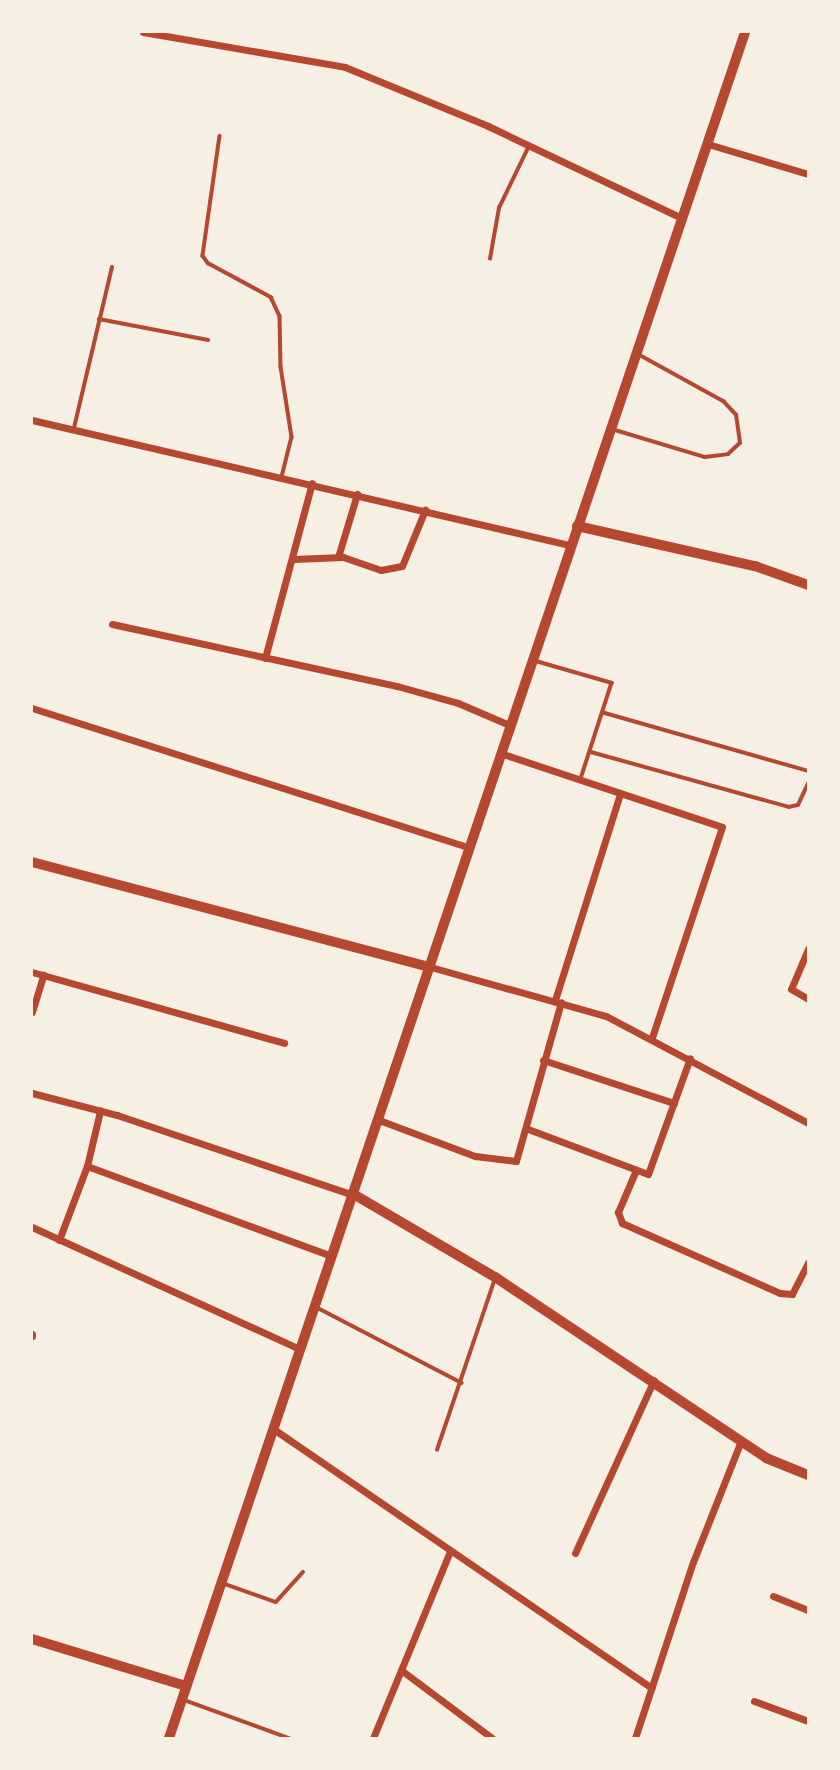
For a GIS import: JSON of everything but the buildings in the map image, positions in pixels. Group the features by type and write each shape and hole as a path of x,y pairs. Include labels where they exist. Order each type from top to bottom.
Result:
{"main road":[{"path":"169,1738 298,1348 355,1195 428,966 569,545 745,32"}],"street":[{"path":"142,32 345,67 529,146 682,218"},
{"path":"708,144 808,174"},
{"path":"32,420 312,483 569,545"},
{"path":"265,658 312,483"},
{"path":"338,557 357,494"},
{"path":"293,559 338,557 381,570 402,566 425,510"},
{"path":"577,526 755,566 808,584"},
{"path":"112,624 458,703 509,725"},
{"path":"32,708 468,847"},
{"path":"500,753 722,828 652,1038"},
{"path":"379,1121 475,1156 516,1161 528,1129 558,1001 620,794"},
{"path":"32,862 428,966 606,1016 690,1058 808,1123"},
{"path":"808,949 791,989 808,999"},
{"path":"32,972 284,1043"},
{"path":"32,1012 43,975"},
{"path":"528,1129 648,1174 690,1058"},
{"path":"543,1060 674,1103"},
{"path":"32,1093 100,1111 355,1195 495,1277 654,1380 766,1458 808,1475"},
{"path":"59,1240 87,1166 100,1111"},
{"path":"87,1166 332,1256"},
{"path":"636,1170 618,1212 622,1223 780,1293 793,1294 808,1263"},
{"path":"32,1227 298,1348"},
{"path":"575,1553 654,1380"},
{"path":"271,1428 652,1688"},
{"path":"635,1738 693,1562 741,1441"},
{"path":"373,1738 450,1550"},
{"path":"773,1596 808,1610"},
{"path":"32,1639 186,1686"},
{"path":"401,1670 492,1738"},
{"path":"754,1701 808,1721"}],"lane":[{"path":"219,136 203,256 208,263 271,297 280,316 281,367 292,438 282,477"},
{"path":"489,259 499,208 529,146"},
{"path":"74,430 111,267"},
{"path":"99,319 208,341"},
{"path":"610,429 705,457 728,454 740,443 736,415 724,402 704,387 635,353"},
{"path":"531,660 608,680 613,690 580,780"},
{"path":"605,713 808,771"},
{"path":"591,752 789,807 798,805 808,784"},
{"path":"437,1450 462,1383 495,1277"},
{"path":"314,1306 462,1383"},
{"path":"220,1583 276,1602 303,1572"},
{"path":"182,1699 289,1738"}]}
